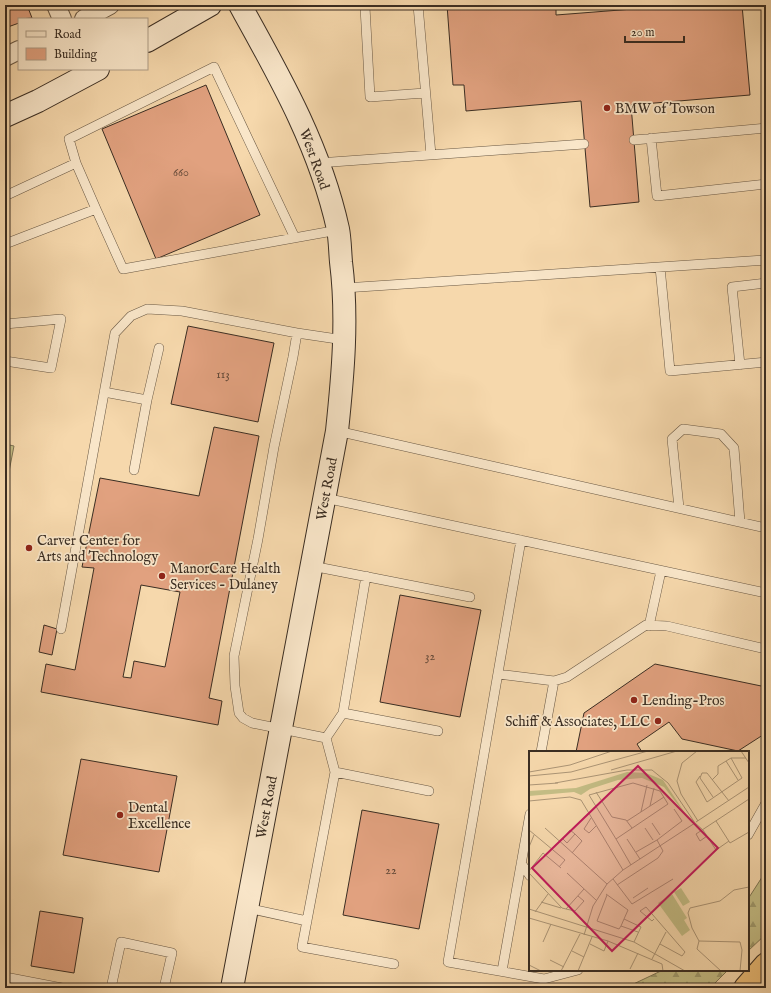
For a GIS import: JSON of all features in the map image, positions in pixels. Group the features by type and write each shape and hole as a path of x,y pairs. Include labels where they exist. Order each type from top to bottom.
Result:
{"highway":[{"path":"745,988 766,964"}],"street":[{"path":"56,5 62,18"},
{"path":"86,18 110,5"},
{"path":"148,40 210,5"},
{"name":"West Road","path":"232,988 337,431 345,340 344,288 338,230 330,198 300,118 281,79 240,5"},
{"path":"5,57 18,50"},
{"path":"5,116 38,101 96,70"}],"lane":[{"path":"367,5 365,7 370,97 425,93"},
{"path":"418,5 430,155"},
{"path":"296,238 214,67 69,139 76,163 123,269 296,238 338,230"},
{"path":"634,140 766,128"},
{"path":"651,138 656,196 766,184"},
{"path":"318,163 584,144"},
{"path":"5,196 76,163"},
{"path":"5,244 96,209"},
{"path":"344,288 766,260"},
{"path":"660,267 670,372 766,362"},
{"path":"740,365 732,287 766,283"},
{"path":"61,629 115,333 131,316 147,309 182,311 297,333 345,340"},
{"path":"5,324 61,319 51,368 5,361"},
{"path":"297,333 294,357 274,447 258,539 234,656 235,686 239,713 243,718 252,723 326,738"},
{"path":"134,470 147,400 159,348"},
{"path":"104,392 147,400"},
{"path":"679,508 672,439 683,429 721,434 734,448 740,522"},
{"path":"337,431 766,528"},
{"path":"325,498 766,593"},
{"path":"522,540 448,962 544,979 574,971"},
{"path":"312,566 470,597"},
{"path":"649,626 661,570"},
{"path":"366,576 343,713 326,738 335,772 302,947 394,964"},
{"path":"498,674 554,681 567,677 646,625 667,626 766,649"},
{"path":"541,751 554,681"},
{"path":"343,713 438,731"},
{"path":"335,772 429,791"},
{"path":"749,834 766,803"},
{"path":"502,971 529,819"},
{"path":"521,863 529,875"},
{"path":"247,908 307,921"},
{"path":"111,988 121,942 172,953 164,988"},
{"path":"5,977 62,988"}],"green space":[{"path":"5,444 14,446 5,492"},
{"path":"766,871 766,934 749,950 749,897"},
{"path":"661,971 727,971 710,988 625,988"},
{"path":"300,985 332,988 277,987"}],"building":[{"path":"5,5 27,5 32,18 18,18 18,23 5,28"},
{"name":"BMW of Towson","path":"447,5 556,5 556,15 633,9 633,5 742,5 750,95 631,105 639,202 590,207 581,101 466,111 464,85 453,85"},
{"path":"206,85 260,215 156,259 102,129"},
{"path":"188,326 274,343 258,422 171,404"},
{"name":"ManorCare Health Services - Dulaney","path":"214,427 259,436 209,698 222,701 218,725 41,692 46,664 75,670 94,568 82,567 100,478 199,496","holes":["141,585 180,592 165,667 134,661 131,678 123,677"]},
{"path":"400,595 481,610 460,717 380,702"},
{"path":"44,625 57,629 52,655 39,652"},
{"path":"655,664 766,687 766,733 738,751 682,739 669,722 637,744 641,751 576,751 584,713"},
{"name":"Dental Excellence","path":"81,759 177,776 159,872 63,855"},
{"path":"362,810 439,824 419,929 343,915"},
{"path":"40,911 83,918 74,973 31,966"}],"place":[{"name":"BMW of Towson","path":"607,108"},
{"name":"Carver Center for Arts and Technology","path":"29,548"},
{"name":"ManorCare Health Services - Dulaney","path":"162,576"},
{"name":"Lending-Pros","path":"634,700"},
{"name":"Schiff & Associates, LLC","path":"658,721"},
{"name":"Dental Excellence","path":"120,815"}]}
